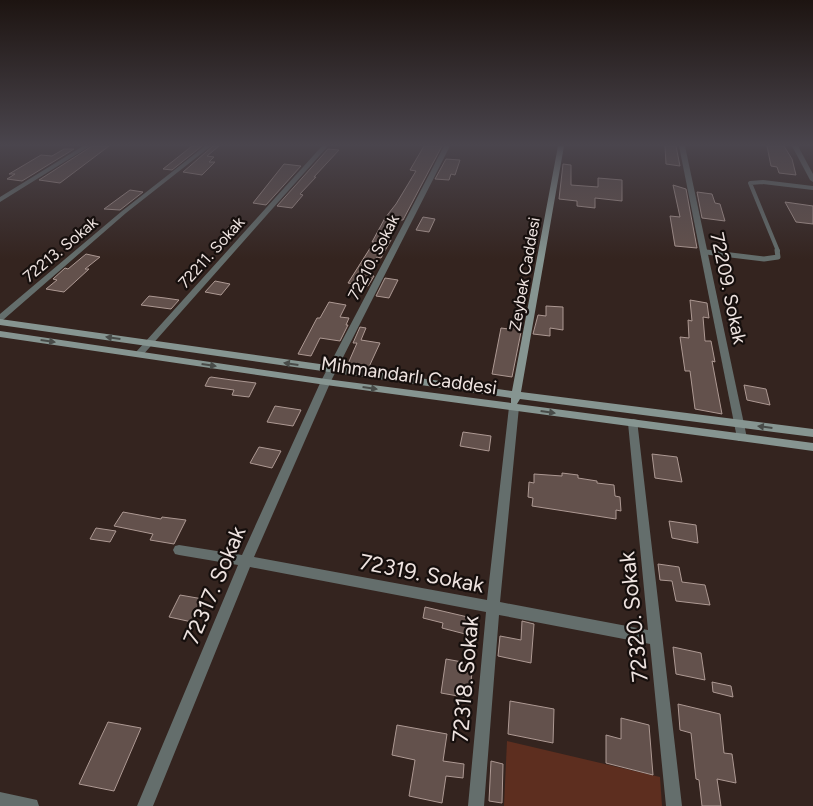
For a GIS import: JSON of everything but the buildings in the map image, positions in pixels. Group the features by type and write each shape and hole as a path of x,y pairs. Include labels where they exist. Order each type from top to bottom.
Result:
{"street":[{"path":"0,200 26,184"},
{"name":"72213. Sokak","path":"0,318 160,184"},
{"name":"72211. Sokak","path":"139,354 291,184"},
{"name":"72210. Sokak","path":"326,382 427,184"},
{"name":"Zeybek Caddesi","path":"515,401 554,184"},
{"name":"72209. Sokak","path":"691,184 706,252 742,438"},
{"name":"Mihmandarlı Caddesi","path":"0,322 332,369 633,423 813,447"},
{"name":"Mihmandarlı Caddesi","path":"0,334 326,382 813,433"},
{"name":"72317. Sokak","path":"145,806 246,561 326,382"},
{"name":"72318. Sokak","path":"476,806 493,608 515,401"},
{"name":"72320. Sokak","path":"633,423 674,806"},
{"name":"72319. Sokak","path":"179,550 656,638"},
{"path":"0,800 31,806"}],"lane":[{"path":"706,252 764,259 778,257 778,252 750,184 753,184"},
{"path":"776,184 813,188"}],"shaded area":[{"path":"507,741 660,777 662,806 504,806"}]}
